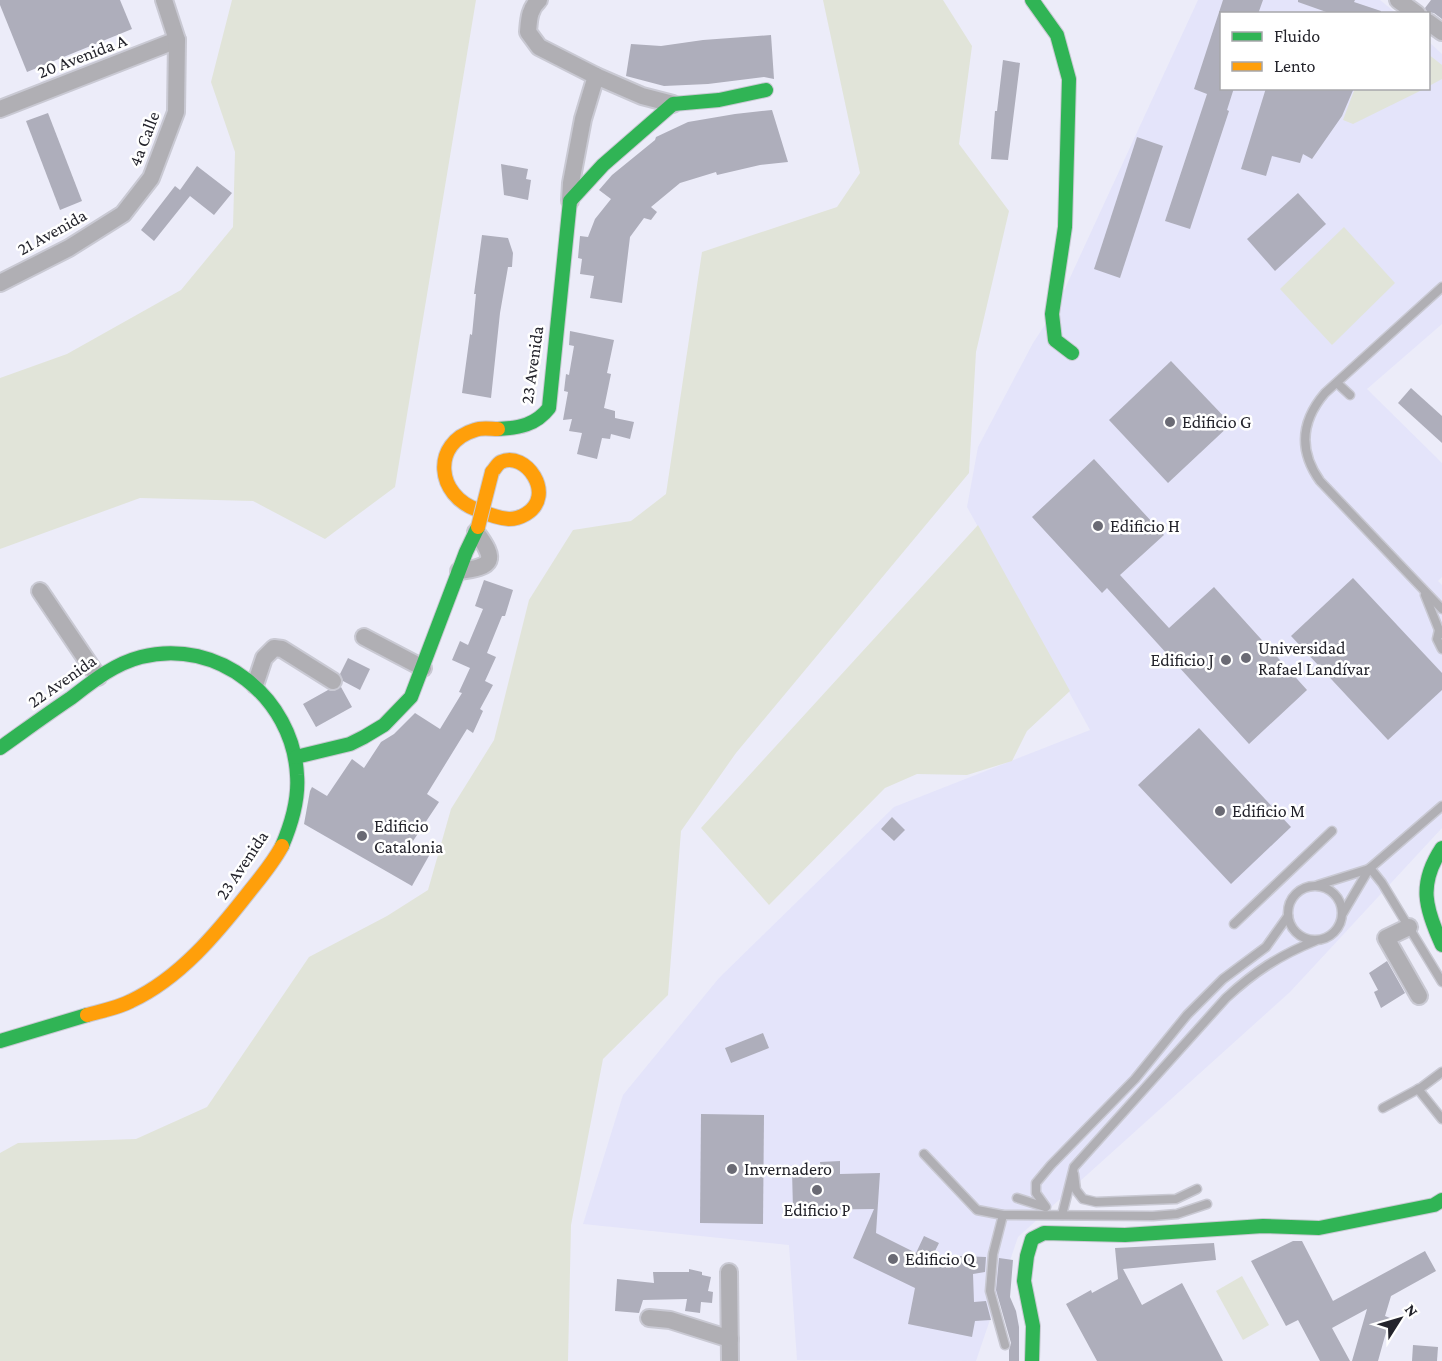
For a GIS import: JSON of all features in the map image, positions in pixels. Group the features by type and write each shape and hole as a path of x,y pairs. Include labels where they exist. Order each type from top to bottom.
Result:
{"street":[{"name":"4a Calle","path":"123,214 151,178 176,112 177,40 164,0"},
{"path":"539,0 533,5 528,32 539,47 642,96 673,104 719,100 766,90"},
{"path":"1032,0 1057,35 1069,79 1065,227 1052,314 1055,340 1072,353"},
{"path":"1398,0 1414,12"},
{"name":"20 Avenida A","path":"0,109 177,40"},
{"name":"23 Avenida","path":"0,1041 130,1002 165,980 206,944 220,930 271,864 282,846 297,792 296,757 350,744 384,725 411,697 477,530 492,472 494,467 503,461 513,460 529,468 538,484 541,498 538,505 526,514 510,519 466,507 450,493 445,483 444,466 449,449 464,435 476,429 526,425 544,416 549,408 571,183 583,119 596,76"},
{"path":"570,201 603,165 673,104"},
{"name":"21 Avenida","path":"0,283 69,248 123,214"},
{"path":"459,571 480,568 489,560 488,549 477,530"},
{"path":"40,591 98,677"},
{"path":"364,637 423,668"},
{"path":"255,685 264,658 274,648 282,649 333,681"},
{"name":"22 Avenida","path":"0,747 115,666 135,658 156,654 177,654 218,663 237,672 255,685 282,718 291,737 296,757"},
{"path":"1442,848 1426,875 1425,896 1433,925 1442,945"},
{"path":"1409,927 1386,938 1419,996"},
{"path":"1032,1361 1033,1326 1024,1281 1032,1239 1044,1233 1125,1235 1263,1226 1319,1228 1434,1205 1442,1200"},
{"path":"729,1272 730,1361"},
{"path":"649,1318 670,1320 730,1340"}],"lane":[{"path":"1442,287 1317,402 1306,425 1305,447 1309,462 1320,481 1442,609"},
{"path":"1337,383 1350,395"},
{"path":"1422,589 1440,632 1437,639 1442,649"},
{"path":"1062,1215 1074,1167 1226,998 1248,978 1285,953 1335,933 1343,913 1370,868 1442,806"},
{"path":"1234,924 1332,831"},
{"path":"1315,941 1300,936 1294,931 1288,916 1288,907 1292,898 1298,891 1307,887 1370,868"},
{"path":"1370,868 1382,883 1442,982"},
{"path":"1316,886 1332,892 1338,898 1343,913"},
{"path":"1066,1200 1059,1208 1050,1208 1036,1193 1036,1184 1051,1165 1135,1079 1193,1008 1223,979 1266,947 1288,916"},
{"path":"1383,1108 1418,1089 1442,1072"},
{"path":"1135,1079 1144,1089"},
{"path":"1418,1089 1442,1119"},
{"path":"1110,1104 1121,1115"},
{"path":"924,1154 977,1210 1003,1215 1153,1216 1177,1214 1207,1204 1197,1198 1197,1189 1176,1199 1096,1202 1083,1199 1076,1190 1074,1167"},
{"path":"1017,1198 1050,1208 1062,1215"},
{"path":"1003,1215 993,1254 990,1291 1005,1345"}],"shaded area":[{"path":"232,0 476,0 395,487 325,539 253,501 140,498 0,549 0,378 67,354 181,290 233,227 235,152 211,82"},
{"path":"823,0 943,0 972,46 959,144 1009,211 976,352 969,473 736,753 681,831 668,995 603,1059 571,1225 568,1361 0,1361 0,1153 18,1143 136,1139 207,1107 309,957 387,916 428,890 451,809 494,740 529,600 573,530 631,521 666,494 702,252 837,207 860,173"},
{"name":"Universidad Rafael Landívar","path":"1198,0 1380,0 1395,12 1220,12 1220,90 1430,90 1430,43 1442,54 1442,324 1367,389 1442,463 1442,577 1438,581 1442,585 1442,828 1290,992 1018,1237 976,1361 797,1360 789,1245 583,1224 623,1095 719,978 894,807 1090,730 967,507 978,447 1033,343 1056,308"},
{"path":"1430,56 1442,65 1442,79 1430,85"},
{"path":"1354,90 1422,90 1353,124 1343,120"},
{"path":"1344,227 1395,283 1332,345 1280,289"},
{"path":"978,525 1070,691 1027,731 1012,761 967,775 917,774 885,788 769,905 701,828"},
{"path":"1242,1276 1269,1325 1243,1340 1216,1291"}],"building":[{"path":"0,0 120,0 132,29 27,72"},
{"path":"1223,0 1263,0 1259,12 1220,12 1220,90 1233,90 1227,110 1229,111 1190,229 1165,221 1207,94 1194,89"},
{"path":"1298,0 1355,0 1354,2 1381,11 1326,12 1298,2"},
{"path":"1431,0 1442,0 1442,19 1434,13 1427,12 1425,8"},
{"path":"771,35 774,79 764,77 708,84 664,86 626,76 631,44 661,46"},
{"path":"1003,60 1020,63 1008,160 991,159 995,111 997,111"},
{"path":"1265,90 1353,90 1342,116 1312,159 1303,154 1300,163 1272,156 1266,176 1241,169"},
{"path":"772,110 788,162 760,165 717,175 716,172 680,183 651,207 657,212 651,220 644,218 630,237 622,303 590,298 594,276 580,274 582,259 578,258 580,236 588,237 595,219 611,199 599,190 612,175 656,137 688,122"},
{"path":"48,113 82,201 60,210 26,121"},
{"path":"1137,137 1163,146 1120,278 1094,269"},
{"path":"501,164 528,169 526,179 531,180 528,200 504,195"},
{"path":"197,166 232,193 214,215 190,196 154,241 141,230 175,186 180,190"},
{"path":"1298,193 1326,224 1275,271 1247,239"},
{"path":"482,235 508,238 513,253 512,267 508,267 500,313 491,398 462,393 470,334 472,335 476,294 474,294"},
{"path":"570,331 614,340 607,373 611,374 604,408 615,411 615,418 634,422 630,439 611,434 610,439 602,438 597,459 577,454 582,433 569,431 572,419 563,420 568,392 564,391 566,374 569,375 574,346 569,345"},
{"name":"Edificio G","path":"1171,361 1231,424 1168,483 1109,420"},
{"path":"1411,388 1442,416 1442,443 1398,403"},
{"path":"1094,459 1164,535 1120,575 1169,628 1214,587 1307,690 1249,744 1107,588 1102,593 1032,517"},
{"path":"1353,578 1442,673 1442,690 1388,740 1291,636"},
{"path":"484,580 513,590 505,616 502,616 487,653 496,657 485,681 493,685 480,709 483,711 473,733 467,729 427,794 439,802 411,844 430,854 412,886 304,824 310,791 312,787 327,796 352,759 364,768 381,742 394,734 415,713 440,729 462,693 459,692 470,668 452,660 460,641 468,645 483,609 475,606"},
{"path":"348,658 370,669 360,690 343,681 340,674"},
{"path":"341,687 352,707 316,727 303,704 328,690 333,691"},
{"name":"Edificio M","path":"1199,728 1291,827 1231,884 1138,785"},
{"path":"892,817 905,830 894,841 881,829"},
{"path":"1387,961 1405,993 1381,1008 1374,992 1378,990 1369,973"},
{"path":"763,1033 769,1048 731,1063 725,1048"},
{"name":"Invernadero","path":"701,1114 764,1115 763,1224 700,1223"},
{"path":"840,1161 840,1174 880,1173 876,1233 916,1253 924,1236 939,1243 933,1255 986,1257 985,1272 973,1274 974,1302 986,1301 991,1320 975,1321 972,1337 908,1324 915,1288 853,1258 874,1209 793,1210 792,1170 821,1169 820,1162"},
{"path":"1293,1241 1302,1241 1333,1301 1425,1251 1436,1271 1391,1296 1385,1316 1390,1318 1378,1361 1352,1361 1367,1309 1332,1328 1350,1361 1320,1361 1298,1320 1286,1326 1251,1261"},
{"path":"1214,1243 1216,1260 1123,1269 1142,1305 1182,1283 1223,1361 1097,1361 1066,1304 1118,1279 1115,1248"},
{"path":"999,1258 1013,1260 1010,1297 1019,1327 1019,1361 1009,1361 1011,1343 996,1290"},
{"path":"689,1269 711,1277 708,1291 713,1292 712,1303 701,1302 700,1313 685,1311 687,1299 643,1300 639,1313 615,1311 617,1279 654,1283 653,1272 689,1272"},
{"path":"1413,1345 1438,1347 1437,1361 1412,1361"}],"traffic: fast":[{"path":"1032,0 1057,35 1069,79 1065,227 1052,314 1055,340 1072,353"},
{"path":"498,429 513,428 533,422 549,408 570,201 603,165 673,104 719,100 766,90"},
{"path":"296,757 350,744 364,737 384,725 411,697 466,552 478,527"},
{"path":"0,748 96,679 131,660 170,653 197,656 223,665 246,680 266,699 282,721 292,747 297,775 297,793 294,812 282,846"},
{"path":"1442,848 1429,873 1427,885 1428,908 1442,945"},
{"path":"0,1041 87,1015"},
{"path":"1032,1361 1033,1326 1024,1281 1032,1239 1044,1233 1125,1235 1263,1226 1319,1228 1434,1205 1442,1200"}],"traffic: slow":[{"path":"492,472 501,462 510,460 519,462 528,468 538,486 539,496 535,506 518,518 497,517 464,503 447,482 444,470 451,446 461,437 475,430 498,429"},
{"path":"478,527 492,472"},
{"path":"87,1015 131,1001 166,980 224,923 267,870 282,846"}],"place":[{"name":"Edificio G","path":"1170,422"},
{"name":"Edificio H","path":"1098,526"},
{"name":"Universidad Rafael Landívar","path":"1246,658"},
{"name":"Edificio J","path":"1226,660"},
{"name":"Edificio M","path":"1220,811"},
{"name":"Edificio Catalonia","path":"362,836"},
{"name":"Invernadero","path":"732,1169"},
{"name":"Edificio P","path":"817,1190"},
{"name":"Edificio Q","path":"893,1259"}]}
